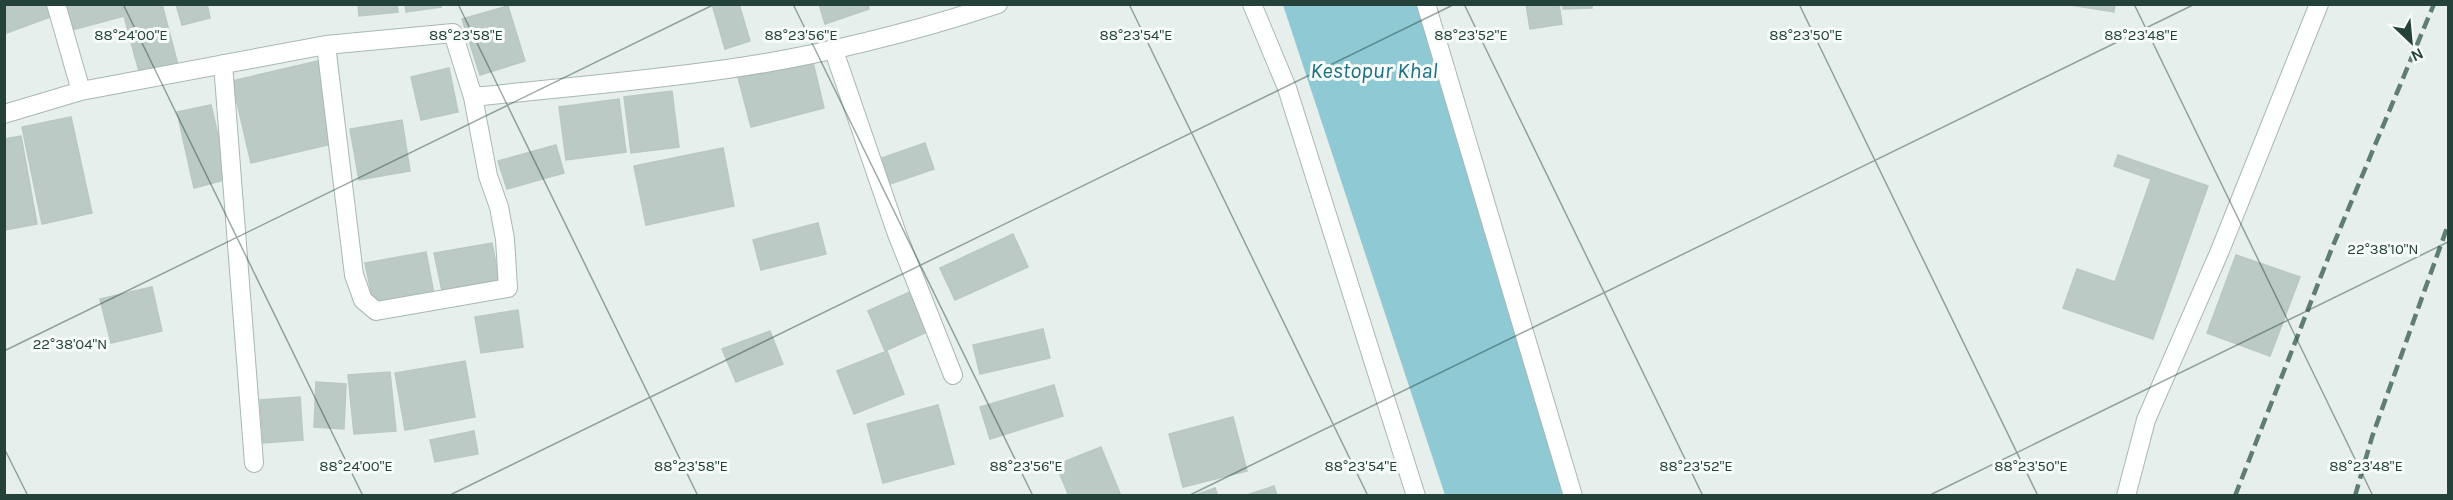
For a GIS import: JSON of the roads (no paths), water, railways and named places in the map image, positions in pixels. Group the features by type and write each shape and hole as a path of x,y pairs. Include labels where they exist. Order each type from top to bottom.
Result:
{"street":[{"path":"56,4 81,91"},
{"path":"473,97 729,69 833,48 998,4"},
{"path":"1252,4 1287,88 1416,495"},
{"path":"1426,4 1573,495"},
{"path":"2126,495 2146,420 2219,253 2319,4"},
{"path":"4,114 81,91 326,45 453,33 473,97 488,176 499,207 506,239 508,288 376,311 363,300 354,275 326,45"},
{"path":"833,48 897,234 953,375"},
{"path":"223,64 254,463"}],"water":[{"name":"Kestopur Khal","path":"1283,5 1423,5 1567,495 1445,495"}],"railway":[{"path":"2235,496 2332,248 2434,4"},
{"path":"2355,496 2372,437 2448,225"}]}
